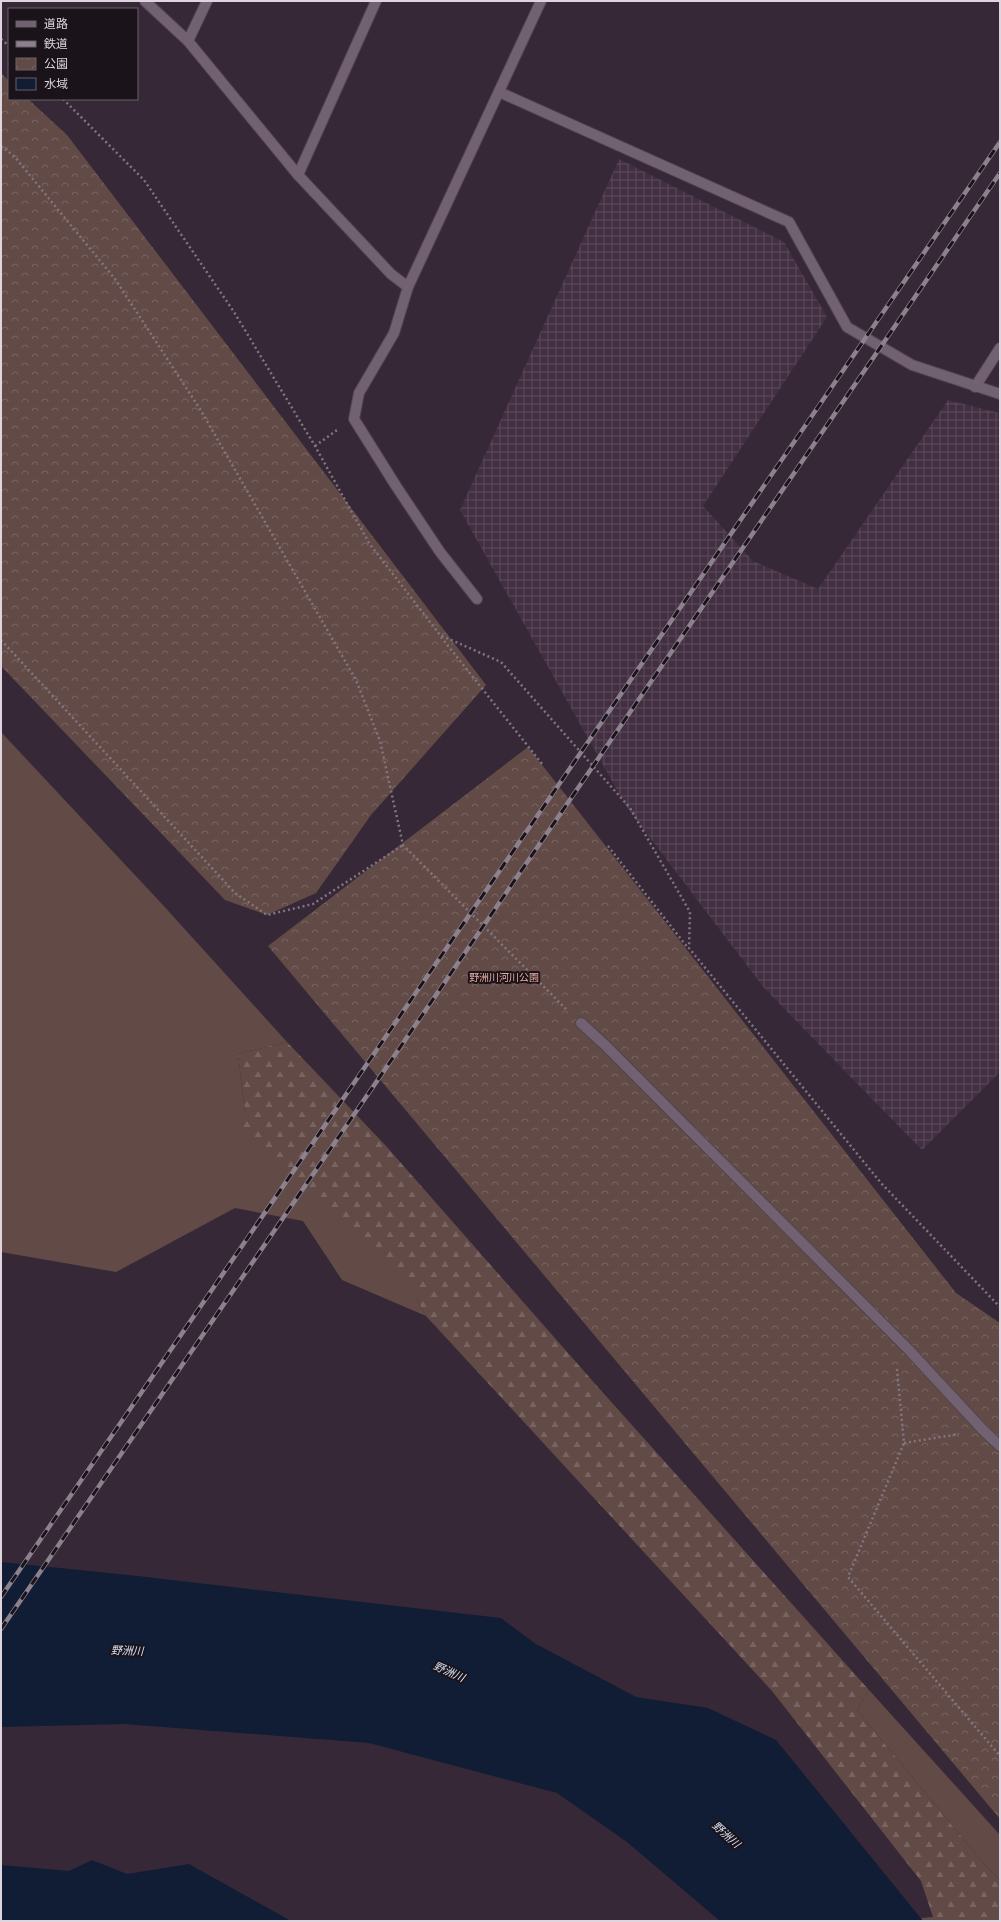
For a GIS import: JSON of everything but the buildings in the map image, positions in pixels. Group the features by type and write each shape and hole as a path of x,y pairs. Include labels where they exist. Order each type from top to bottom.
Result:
{"street":[{"path":"145,1 188,41 298,175 391,274 408,287"},
{"path":"188,41 207,1"},
{"path":"298,175 376,1"},
{"path":"478,600 440,552 354,419 359,393 394,333 408,287 541,1"},
{"path":"499,92 789,222 847,327 912,365 1000,394"},
{"path":"975,386 1000,348"},
{"path":"581,1023 605,1045 908,1349 983,1430 1000,1446"}],"path":[{"path":"64,100 144,180 234,312 315,446 369,543 543,765"},
{"path":"1,146 14,156 115,280 200,408 220,442 356,680 380,741 403,845 581,1023"},
{"path":"315,446 354,419"},
{"path":"440,635 501,662 630,808 690,912 689,948"},
{"path":"1,640 236,894 267,915 313,904 403,845"},
{"path":"608,846 689,948 881,1183 1000,1307"},
{"path":"908,1349 896,1361 904,1443 848,1577 1000,1756"},
{"path":"904,1443 983,1430"}],"shaded area":[{"path":"619,159 784,242 827,317 703,506 753,561 818,589 948,400 1000,413 1000,1072 922,1150 764,988 626,806 460,510"}],"green space":[{"path":"1,73 8,80 8,100 29,100 67,135 486,685 371,815 316,893 267,915 225,900 1,666"},
{"path":"1,732 162,904 287,1042 238,1054 245,1112 412,1291 426,1316 342,1280 303,1221 235,1208 116,1272 1,1252"},
{"name":"野洲川河川公園","path":"528,747 956,1293 1000,1323 1000,1819 268,946"},
{"path":"287,1042 386,1146 597,1386 869,1690 857,1710 984,1864 1000,1880 1000,1921 923,1921 921,1918 933,1917 921,1881 772,1691 426,1316 412,1291 235,1130 245,1112 238,1054"},
{"path":"869,1690 1000,1835 1000,1880 984,1864 857,1710"}],"water":[{"name":"野洲川","path":"1,1562 138,1576 501,1618 536,1644 636,1697 708,1708 776,1740 923,1921 720,1921 627,1842 557,1793 369,1743 124,1724 1,1727"},
{"path":"92,1860 127,1874 189,1864 291,1921 1,1921 1,1865 69,1871"}],"railway":[{"path":"1,1597 1000,142"},
{"path":"1,1629 1000,173"}]}
